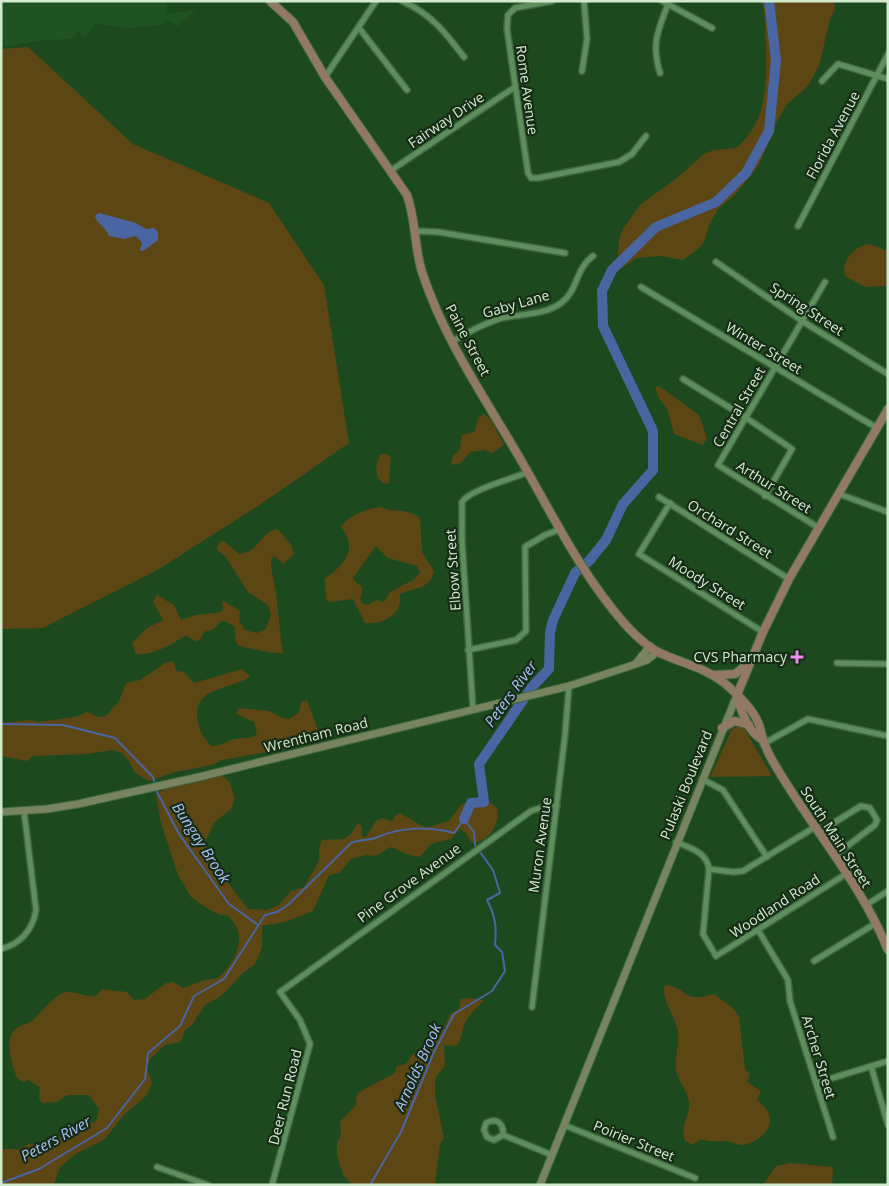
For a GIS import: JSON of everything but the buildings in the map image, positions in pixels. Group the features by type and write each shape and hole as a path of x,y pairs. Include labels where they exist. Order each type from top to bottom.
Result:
{"main road":[{"name":"Paine Street","path":"270,1 293,22 325,77 406,195 412,210 421,270 453,341 560,529 583,567 625,625 657,652"},
{"name":"Pulaski Boulevard","path":"540,1185 722,728 764,632 789,579 888,409"},
{"path":"633,665 650,646"},
{"path":"657,652 695,665 714,675 737,694"},
{"name":"Wrentham Road","path":"1,812 78,804 519,699 568,686 633,665 647,660 657,652"},
{"path":"714,675 735,674 751,662"},
{"name":"South Main Street","path":"737,694 741,710 749,725 755,735 762,741 866,905 888,950"},
{"name":"South Main Street","path":"737,694 753,714 761,732 762,741"},
{"path":"722,728 735,721 749,725"}],"street":[{"path":"325,77 376,1"},
{"path":"402,1 420,10 430,18 448,36 464,57"},
{"name":"Rome Avenue","path":"552,1 515,8 508,15 507,23 515,87 528,173 532,178 619,162 632,154 646,136"},
{"path":"582,71 588,39 584,1"},
{"path":"662,1 712,28"},
{"path":"660,73 654,46 656,33 668,4"},
{"path":"359,28 407,90"},
{"name":"Florida Avenue","path":"798,226 888,54"},
{"path":"822,81 838,64 888,79"},
{"name":"Fairway Drive","path":"390,171 515,87"},
{"path":"416,231 438,232 565,253"},
{"name":"Gaby Lane","path":"453,341 486,324 542,311 561,304 568,297 580,269 593,256"},
{"name":"Spring Street","path":"716,262 802,321 888,374"},
{"name":"Central Street","path":"718,465 825,282"},
{"name":"Winter Street","path":"641,287 877,428"},
{"path":"682,379 745,417 792,449 765,496"},
{"name":"Arthur Street","path":"718,465 819,528"},
{"name":"Elbow Street","path":"473,709 462,541 462,502 466,497 477,492 528,472"},
{"path":"839,494 888,512"},
{"name":"Orchard Street","path":"659,497 789,579"},
{"name":"Moody Street","path":"670,503 639,554 764,632"},
{"path":"468,650 516,640 526,631 526,547 545,535 560,529"},
{"path":"837,664 888,664"},
{"name":"Muron Avenue","path":"532,1007 557,806 568,686"},
{"path":"762,741 812,719 888,736"},
{"path":"702,779 723,790 767,857"},
{"name":"Pine Grove Avenue","path":"280,992 531,811 557,806"},
{"path":"676,842 704,856 709,869 738,872 860,806 870,808 877,820 876,825 834,856"},
{"path":"1,950 15,944 25,935 33,924 36,910 24,811"},
{"name":"Woodland Road","path":"709,869 703,934 716,956 846,874"},
{"path":"866,905 888,891"},
{"path":"814,961 876,923"},
{"name":"Archer Street","path":"758,930 789,983 790,1001 833,1137"},
{"name":"Deer Run Road","path":"272,1185 309,1055 310,1044 308,1034 300,1020 280,992"},
{"path":"816,1083 888,1061"},
{"path":"871,1066 888,1125"},
{"name":"Poirier Street","path":"564,1125 695,1178"},
{"path":"502,1135 552,1155"},
{"path":"157,1167 208,1185"}],"shaded area":[{"path":"1,1 166,1 167,14 196,10 178,26 168,21 163,25 128,28 95,24 86,38 82,37 79,30 72,39 46,40 1,47"},
{"path":"762,1 834,1 835,10 830,19 819,66 808,86 787,104 776,123 759,165 735,195 718,209 709,225 705,240 699,248 683,260 660,256 637,258 618,270 614,270 618,256 619,240 623,229 640,205 677,178 704,154 714,150 736,148 753,128 763,104 766,78 765,26"},
{"path":"28,47 133,144 269,203 324,285 349,443 264,502 159,569 43,628 1,629 1,49"},
{"path":"870,244 888,251 888,286 865,287 845,276 845,265 850,255 864,245"},
{"path":"659,386 699,415 707,438 703,445 674,434 668,411 658,397 655,387"},
{"path":"484,414 492,421 504,445 492,453 484,450 470,452 461,463 451,465 453,456 460,449 462,435 474,432 479,417"},
{"path":"381,454 387,454 391,458 389,483 386,484 379,479 376,471 377,462"},
{"path":"380,507 410,513 420,518 422,552 434,571 429,582 425,585 400,594 399,606 393,615 380,622 365,623 353,599 330,602 326,599 325,578 338,568 347,556 349,542 341,527 353,516 363,511","holes":["376,546 388,558 417,566 420,572 415,579 390,592 384,602 377,600 368,605 363,604 360,600 362,588 353,578"]},
{"path":"278,529 291,545 294,554 283,564 275,556 271,559 283,653 268,652 238,645 234,626 224,621 220,622 214,629 204,632 200,640 195,641 186,635 155,651 136,654 132,643 147,628 163,620 153,602 157,595 174,605 181,620 196,615 221,612 223,609 222,601 224,601 240,611 239,621 245,630 257,633 266,629 271,615 268,605 248,592 225,556 217,550 219,542 224,541 239,554 246,552 256,546 267,533"},
{"path":"174,661 176,671 184,672 194,683 242,669 250,676 243,681 209,694 202,699 198,706 199,728 211,746 257,734 254,722 236,714 239,708 269,711 289,719 299,712 301,702 307,700 319,738 300,746 222,760 212,765 175,772 149,781 135,773 122,753 112,750 88,754 33,756 27,761 1,756 1,723 31,720 37,722 76,717 87,712 98,717 106,716 119,701 126,683 140,680 165,663"},
{"path":"738,726 744,728 772,776 710,777 732,729"},
{"path":"221,775 230,782 235,799 231,809 214,823 205,843 226,880 248,909 267,910 279,905 291,891 304,887 319,861 319,848 322,840 344,839 351,834 358,823 362,826 362,835 365,838 376,821 383,818 392,822 395,816 400,813 422,826 429,827 449,821 461,805 472,800 487,800 497,808 498,814 495,826 489,836 478,842 472,843 465,832 460,829 451,839 431,844 420,857 409,855 391,847 375,856 366,855 351,859 339,873 329,875 313,911 285,922 262,926 262,948 255,964 243,973 221,996 205,1005 192,1025 185,1030 181,1042 165,1045 150,1059 147,1069 152,1083 146,1096 124,1115 104,1140 77,1153 60,1167 54,1184 1,1185 1,1149 20,1149 31,1143 41,1148 45,1143 54,1141 80,1125 94,1122 97,1119 99,1109 89,1095 68,1095 56,1102 42,1103 39,1098 40,1087 28,1080 23,1082 17,1078 9,1044 13,1032 18,1027 33,1020 53,1000 65,992 96,996 102,989 127,992 134,1000 145,999 166,983 173,982 183,988 205,980 218,978 235,956 239,939 234,923 227,915 220,915 208,909 191,897 178,875 160,820 156,793 177,785 189,784 192,781"},
{"path":"665,985 673,986 695,997 714,994 734,1009 739,1017 745,1069 750,1074 747,1082 761,1091 757,1099 768,1112 770,1120 767,1131 753,1142 739,1145 727,1141 701,1139 693,1145 685,1141 683,1132 689,1103 676,1070 678,1033 664,994"},
{"path":"461,999 484,1000 467,1020 460,1041 456,1046 444,1045 445,1066 436,1077 435,1095 444,1138 440,1144 435,1185 353,1185 343,1175 337,1156 337,1143 341,1135 340,1122 356,1105 358,1093 394,1074 397,1066 406,1064 412,1055 420,1051 422,1043 431,1044 447,1023 450,1014 459,1009"},
{"path":"791,1163 833,1167 832,1185 763,1185 776,1166"}],"water":[{"path":"99,213 136,223 146,229 154,228 158,232 158,240 143,251 140,250 142,243 136,236 124,239 109,236 96,219 95,216"}],"waterway":[{"name":"Peters River","path":"464,819 471,803 484,802 479,764 532,687 549,669 550,633 553,620 575,573 589,561 606,540 623,504 653,470 653,431 603,326 602,291 612,270 656,227 716,202 746,173 769,131 776,60 769,1"},
{"name":"Bungay Brook","path":"1,724 63,725 115,738 153,777 155,785"},
{"name":"Bungay Brook","path":"156,790 179,834 229,904 258,925"},
{"name":"Peters River","path":"1,1183 39,1169 107,1128 145,1079 148,1053 180,1026 194,996 224,979 265,915 277,912 288,905 351,843 406,829 435,829 454,833 464,819 474,832 475,845 493,870 500,893 487,900 495,921 495,945 502,952 505,971 492,991 454,1014 434,1052 401,1132 370,1185"}],"place":[{"name":"CVS Pharmacy","path":"797,657"}],"water label":[{"name":"Arnolds Brook","path":"418,1067"}]}
